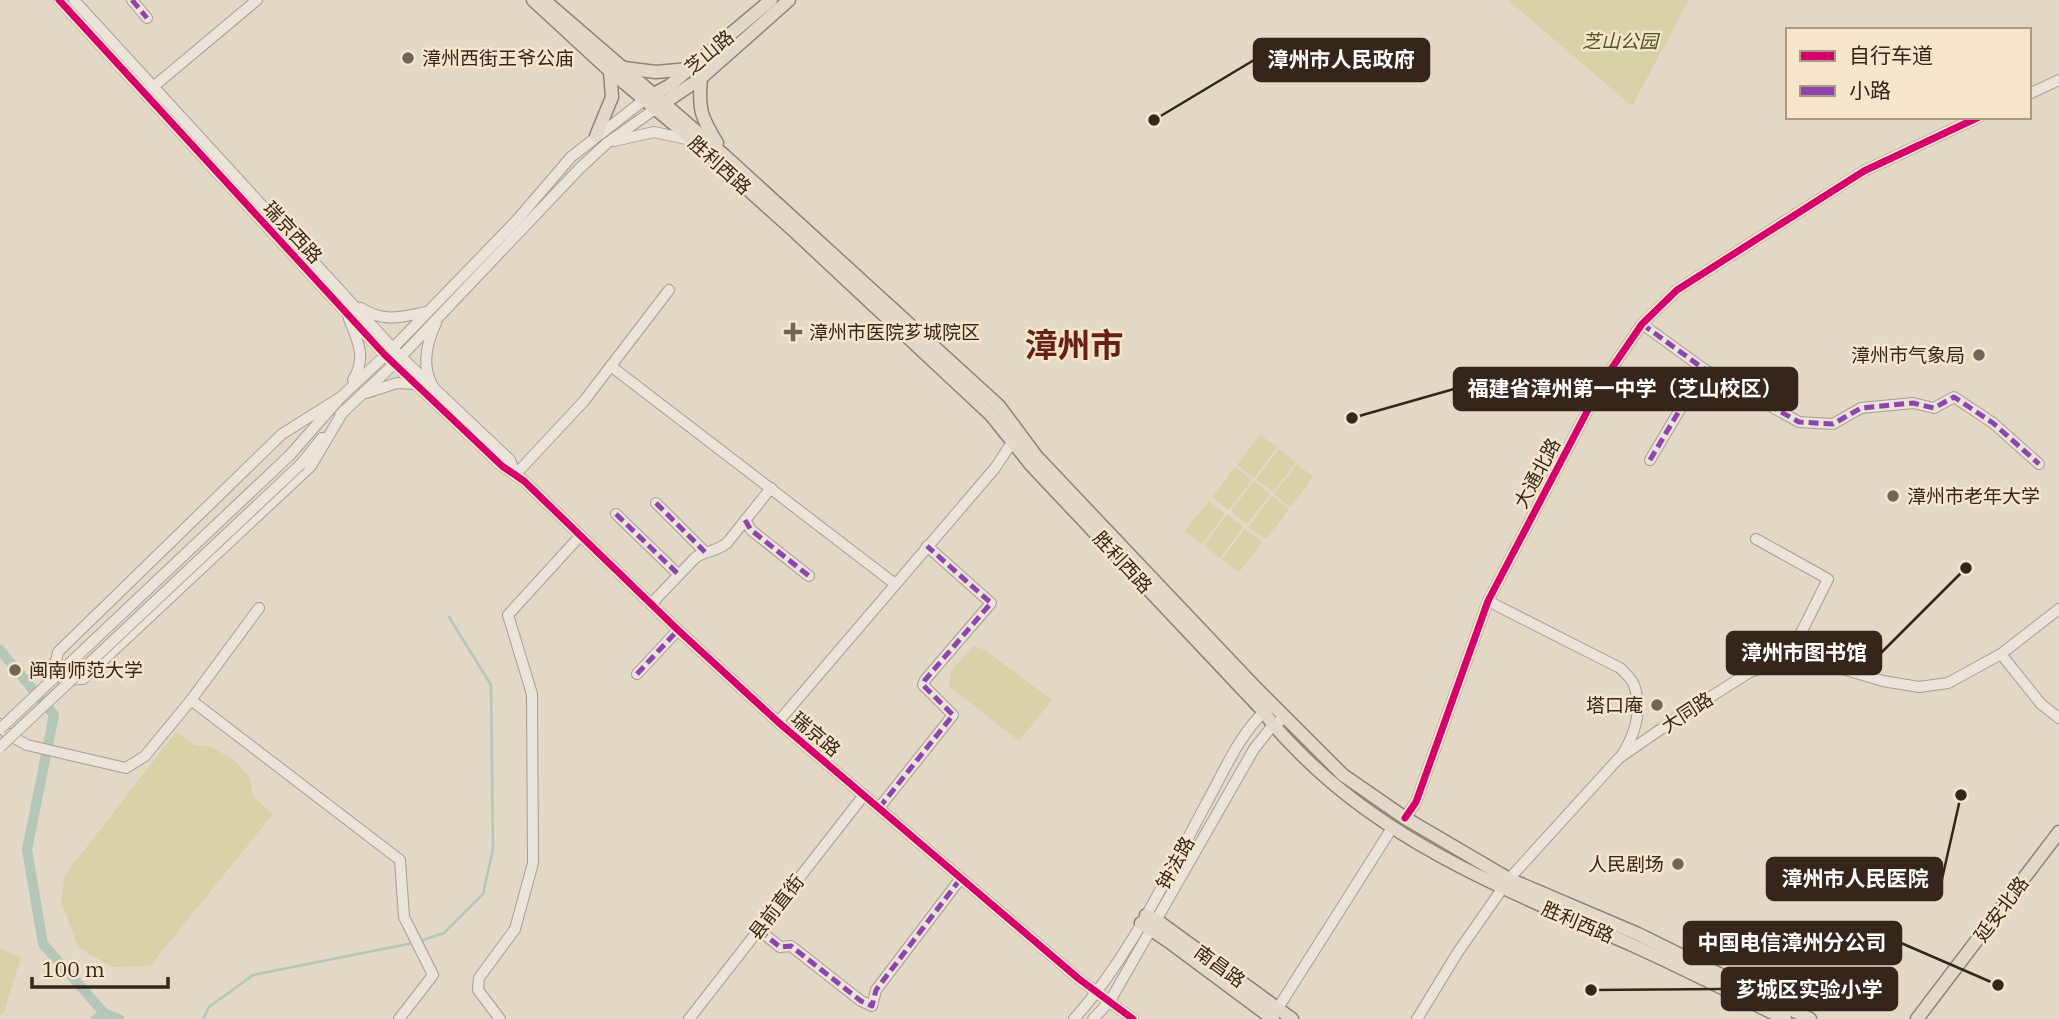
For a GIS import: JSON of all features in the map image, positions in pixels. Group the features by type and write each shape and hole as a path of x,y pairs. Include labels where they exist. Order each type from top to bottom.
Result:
{"main road":[{"name":"胜利西路","path":"533,0 610,71 660,106 694,141 1015,438 1268,708 1273,725 1333,785 1392,828 1785,1019"},
{"path":"544,0 623,68 649,97"},
{"name":"芝山路","path":"649,97 669,86 771,0"},
{"path":"789,0 701,78 660,106 725,156 999,406 1015,438"},
{"path":"623,68 656,72 689,68"},
{"path":"601,140 612,97 610,71"},
{"path":"701,78 698,104 706,126 725,156"},
{"path":"1268,708 1285,718 1343,775 1505,884"},
{"name":"延安北路","path":"1917,1019 2059,832"},
{"name":"胜利西路","path":"1505,884 1639,934 1810,1019"},
{"name":"南昌路","path":"1149,922 1275,1014 1292,1019"}],"street":[{"name":"瑞京西路","path":"59,0 348,315 510,460 516,474"},
{"name":"瑞京西路","path":"74,0 350,300 415,384 502,466 516,474"},
{"path":"132,0 147,18"},
{"path":"153,87 257,0"},
{"path":"2031,93 2059,80"},
{"path":"344,410 311,466 83,679 63,680 54,669 58,652 282,434 344,394 439,317 580,168 601,140 649,97"},
{"path":"0,747 301,464 427,312 516,220 571,158 660,106"},
{"name":"大通北路","path":"1405,818 1416,802 1488,601 1603,381 1642,324 1677,290 1864,171 1975,119"},
{"path":"601,140 654,132 694,141"},
{"path":"516,474 584,401 669,290"},
{"path":"350,300 372,315 389,320 427,312"},
{"path":"259,608 191,700 145,756 127,768 27,745 7,734 0,726 290,455 344,394 361,368 360,351 348,315"},
{"path":"439,317 430,336 426,357 429,379 439,395"},
{"path":"1642,324 1704,369 1799,422 1833,424 1861,408 1913,403 1934,408 1954,397 1993,423 2039,464"},
{"path":"612,367 895,583"},
{"path":"1650,460 1704,369"},
{"path":"356,399 374,389 397,383 415,384"},
{"path":"778,722 995,468 1015,438"},
{"name":"瑞京路","path":"516,474 778,722 1079,979 1133,1019"},
{"path":"651,604 696,557 718,550 727,543 771,488"},
{"path":"656,503 705,552"},
{"path":"616,514 679,575"},
{"path":"745,520 751,530 809,576"},
{"path":"500,1019 478,990 479,978 515,929 533,863 532,694 508,615 580,536"},
{"path":"1756,540 1828,579 1788,659"},
{"path":"879,808 953,715 923,685 925,680 991,603 927,547"},
{"path":"1488,601 1620,668 1634,684 1638,720 1632,738 1619,758"},
{"name":"大同路","path":"1417,1019 1458,952 1505,884 1619,758 1680,716 1750,672 1788,659 1819,662 1883,681 1919,687 1948,683 2001,654 2059,608"},
{"path":"637,674 678,630"},
{"path":"2001,654 2041,704 2059,718"},
{"path":"191,700 400,860 404,917 433,975 399,1019"},
{"name":"钟法路","path":"1093,1019 1111,1001 1241,741 1268,708"},
{"name":"钟法路","path":"1074,1019 1099,992 1149,922 1254,749 1273,725 1285,718"},
{"name":"县前直街","path":"689,1019 864,795"},
{"path":"1275,1014 1392,828"},
{"path":"759,930 780,947 791,946 861,1001 872,1006 876,990 961,878"}],"green space":[{"name":"芝山公园","path":"1508,0 1689,0 1632,106"},
{"path":"1260,435 1277,447 1254,478 1237,465"},
{"path":"1279,449 1296,462 1273,492 1256,479"},
{"path":"1297,464 1313,477 1290,507 1274,494"},
{"path":"1235,467 1252,480 1229,510 1212,497"},
{"path":"1254,481 1270,494 1247,524 1231,511"},
{"path":"1272,496 1289,509 1266,539 1249,527"},
{"path":"1209,501 1225,514 1202,544 1185,531"},
{"path":"1227,515 1243,527 1220,558 1204,545"},
{"path":"1245,529 1262,542 1239,572 1222,559"},
{"path":"973,646 985,650 1052,700 1019,741 949,686 951,671"},
{"path":"176,732 195,745 212,747 235,761 250,778 253,797 273,814 150,966 112,967 78,947 61,901 65,875"},
{"path":"0,949 21,957 4,1012 0,1015"}],"waterway":[{"path":"420,941 444,933 483,894 493,849 491,685 449,617"},
{"path":"0,650 54,715 27,850 43,944 105,1014 96,1019"},
{"path":"203,1019 209,1007 253,975 413,943"},
{"path":"105,1014 119,1019"}],"marked path":[{"path":"132,0 147,18"},
{"path":"1642,324 1704,369 1799,422 1833,424 1861,408 1913,403 1934,408 1954,397 1993,423 2039,464"},
{"path":"1650,460 1704,369"},
{"path":"656,503 705,552"},
{"path":"616,514 679,575"},
{"path":"745,520 751,530 809,576"},
{"path":"879,808 953,715 923,685 925,680 991,603 927,546"},
{"path":"637,674 678,630"},
{"path":"759,930 780,947 791,946 861,1001 872,1006 876,990 961,878"}],"cycle path":[{"path":"59,0 385,355 502,466 524,481 778,722 1079,979 1133,1019"},
{"path":"1405,818 1416,802 1488,601 1603,381 1642,324 1677,290 1864,171 1975,119"}],"place":[{"name":"漳州西街王爷公庙","path":"408,58"},
{"name":"漳州市人民政府","path":"1154,120"},
{"name":"漳州市医院芗城院区","path":"793,332"},
{"name":"漳州市气象局","path":"1979,355"},
{"name":"福建省漳州第一中学（芝山校区）","path":"1352,418"},
{"name":"漳州市老年大学","path":"1893,496"},
{"name":"漳州市图书馆","path":"1966,568"},
{"name":"闽南师范大学","path":"15,670"},
{"name":"塔口庵","path":"1657,705"},
{"name":"漳州市人民医院","path":"1961,795"},
{"name":"人民剧场","path":"1678,864"},
{"name":"中国电信漳州分公司","path":"1998,985"},
{"name":"芗城区实验小学","path":"1591,990"}],"district":[{"name":"漳州市","path":"1074,344"}]}
